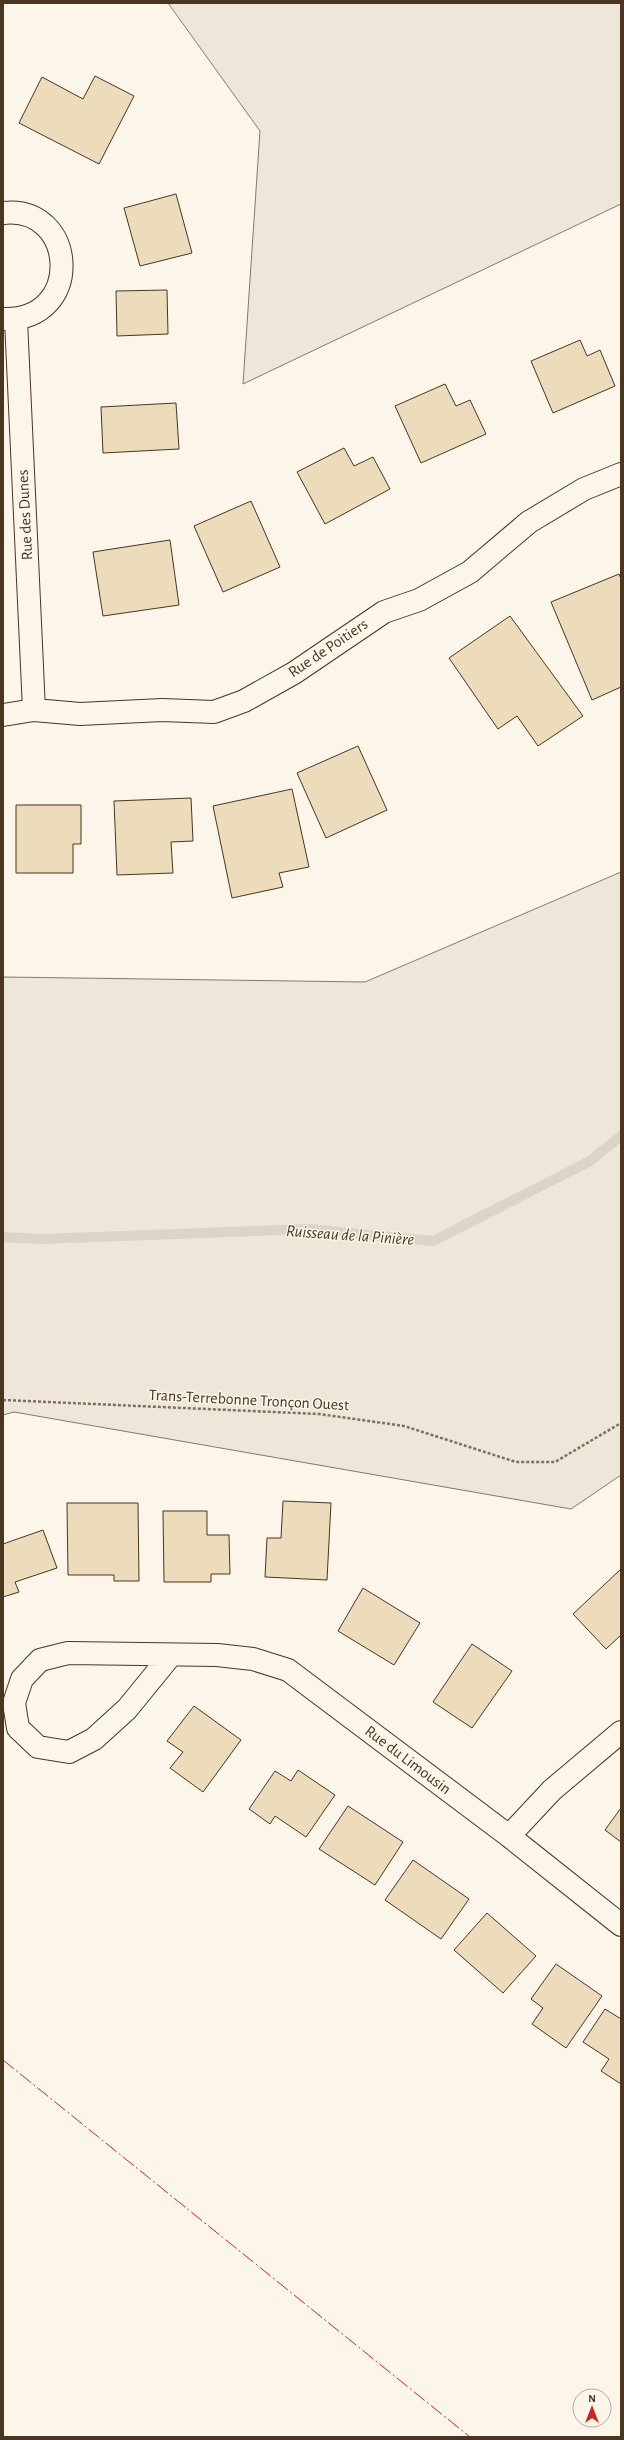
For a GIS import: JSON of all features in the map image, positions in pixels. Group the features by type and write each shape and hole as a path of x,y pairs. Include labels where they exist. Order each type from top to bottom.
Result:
{"street":[{"name":"Rue des Dunes","path":"3,213 23,214 40,222 53,235 61,251 63,269 55,293 48,303 34,314 10,319 34,710"},
{"name":"Rue de Poitiers","path":"3,716 34,710 80,714 162,710 214,712 244,701 294,673 384,612 420,600 470,572 529,522 584,489 621,474"},
{"name":"Rue du Limousin","path":"171,1655 126,1709 94,1739 68,1752 38,1747 18,1728 14,1703 22,1679 40,1660 68,1653 217,1655 253,1659 288,1670 509,1836 621,1925"},
{"path":"509,1836 552,1790 621,1732"}],"path":[{"name":"Trans-Terrebonne Tronçon Ouest","path":"3,1400 319,1414 404,1426 516,1462 555,1462 621,1423"}],"shaded area":[{"path":"168,3 621,3 621,204 243,384 260,131"},
{"path":"621,872 621,1475 571,1509 14,1412 3,1415 3,977 365,982"}],"building":[{"path":"95,76 134,96 99,164 19,123 42,77 83,99"},
{"path":"176,194 192,253 140,266 124,208"},
{"path":"167,290 168,334 117,336 116,291"},
{"path":"580,340 587,356 600,350 615,386 553,413 531,361"},
{"path":"445,384 456,406 470,400 486,434 421,463 395,406"},
{"path":"176,403 179,449 103,453 101,407"},
{"path":"344,448 354,466 373,457 390,489 325,524 297,472"},
{"path":"251,501 280,567 223,592 194,526"},
{"path":"170,540 179,605 103,616 93,552"},
{"path":"619,574 621,579 621,687 592,700 551,602"},
{"path":"510,616 583,716 538,746 517,716 498,729 449,658"},
{"path":"358,746 387,810 326,838 297,773"},
{"path":"292,789 309,867 279,873 283,887 232,898 213,806"},
{"path":"191,798 193,841 171,842 173,873 117,875 114,801"},
{"path":"16,805 81,805 81,844 73,844 73,873 16,873"},
{"path":"283,1501 331,1503 327,1580 265,1577 267,1538 281,1538"},
{"path":"67,1503 138,1503 139,1581 114,1581 114,1575 68,1575"},
{"path":"163,1511 207,1511 207,1535 229,1535 230,1574 211,1574 211,1582 164,1582"},
{"path":"43,1530 57,1568 15,1582 19,1592 3,1597 3,1544"},
{"path":"621,1569 621,1635 606,1649 573,1614"},
{"path":"363,1588 420,1623 394,1665 338,1631"},
{"path":"472,1644 512,1671 472,1728 433,1702"},
{"path":"194,1706 241,1740 203,1792 170,1768 183,1752 167,1741"},
{"path":"298,1770 335,1795 306,1837 275,1816 270,1824 249,1809 275,1771 291,1781"},
{"path":"348,1806 403,1842 375,1885 319,1849"},
{"path":"621,1808 621,1842 605,1830"},
{"path":"413,1860 469,1899 441,1939 385,1900"},
{"path":"487,1913 536,1956 503,1993 454,1950"},
{"path":"556,1964 602,1996 566,2048 532,2024 543,2008 531,1999"},
{"path":"605,2009 621,2019 621,2084 601,2071 609,2059 583,2042"}],"waterway":[{"name":"Ruisseau de la Pinière","path":"3,1237 42,1239 309,1229 433,1241 590,1161 621,1136"}],"power":[{"path":"3,2060 470,2437"}]}
